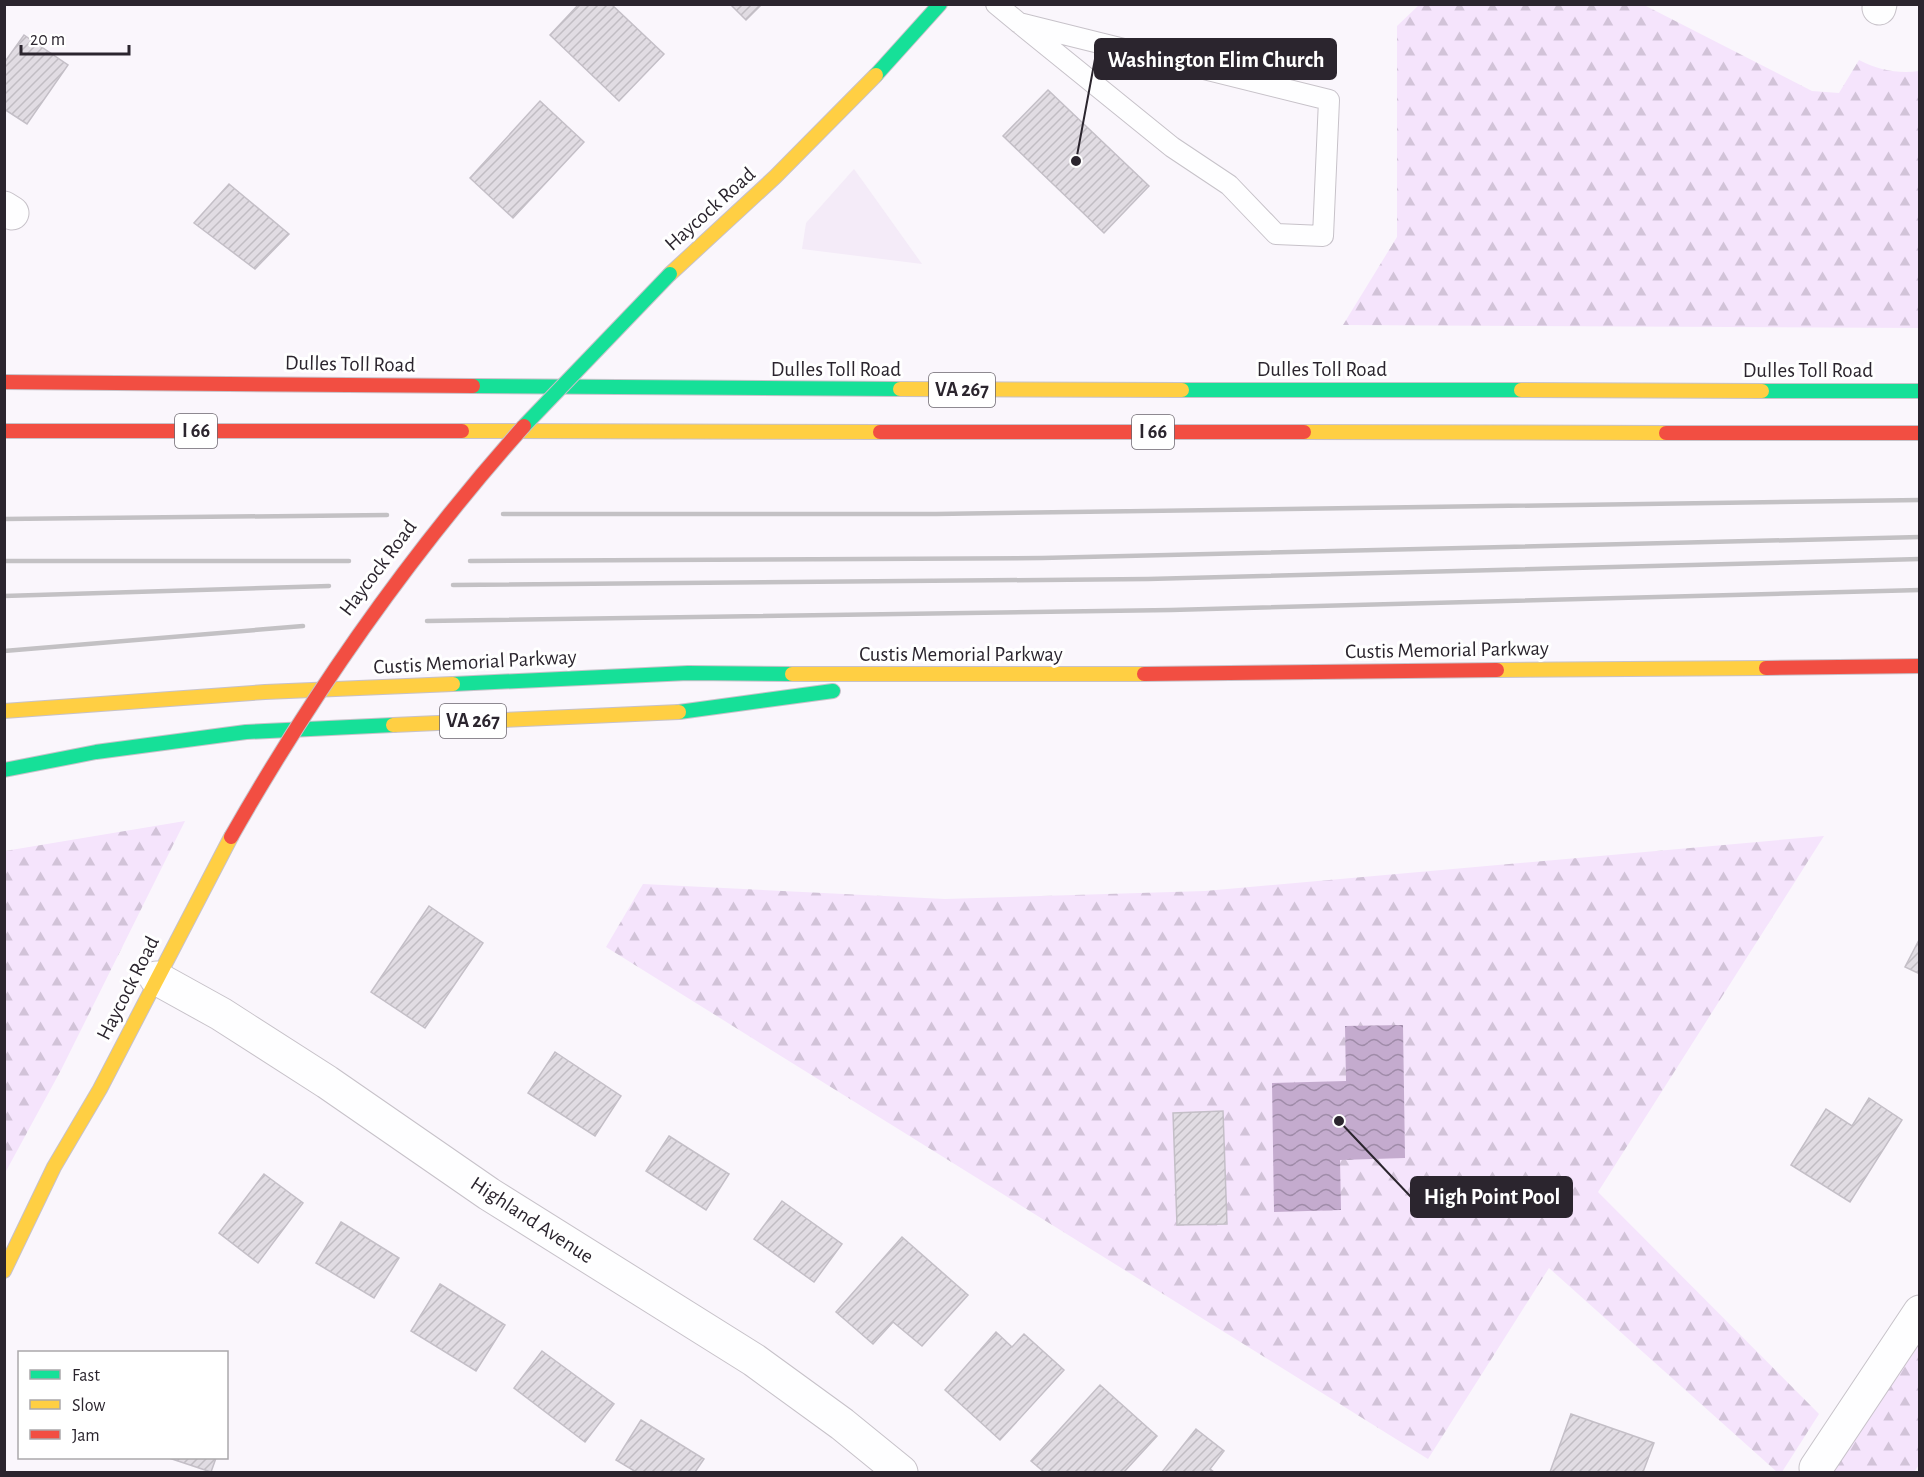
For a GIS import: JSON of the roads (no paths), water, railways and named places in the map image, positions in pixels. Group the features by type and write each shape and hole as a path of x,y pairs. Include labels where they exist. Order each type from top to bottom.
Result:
{"main road":[{"name":"Haycock Road","path":"4,1271 54,1167 100,1089 231,837 311,699 362,624 423,544 546,398 670,274 803,153 894,57 940,4"},
{"name":"Dulles Toll Road","path":"4,382 736,389 1920,391"},
{"name":"I 66","path":"4,431 1920,433"},
{"name":"Custis Memorial Parkway","path":"4,711 253,693 688,673 942,676 1920,666"},
{"name":"VA 267","path":"4,770 96,752 246,732 684,712 942,676"}],"street":[{"name":"Highland Avenue","path":"156,978 230,1020 327,1082 489,1194 754,1360 842,1424 901,1473"},
{"path":"1816,1468 1920,1311"}],"lane":[{"path":"996,4 1019,23 1172,147 1229,185 1276,234 1323,236 1329,100 1019,23"}],"water":[{"path":"1403,1025 1405,1158 1340,1160 1341,1210 1274,1212 1272,1083 1346,1081 1345,1026"}],"railway":[{"path":"503,514 936,514 1920,500"},
{"path":"4,519 387,515"},
{"path":"470,561 1042,558 1920,537"},
{"path":"453,585 1148,579 1920,559"},
{"path":"4,561 349,561"},
{"path":"4,596 329,586"},
{"path":"427,621 1171,610 1920,590"},
{"path":"4,651 303,626"}],"place":[{"name":"Washington Elim Church","path":"1076,161"},
{"name":"High Point Pool","path":"1339,1121"}]}
